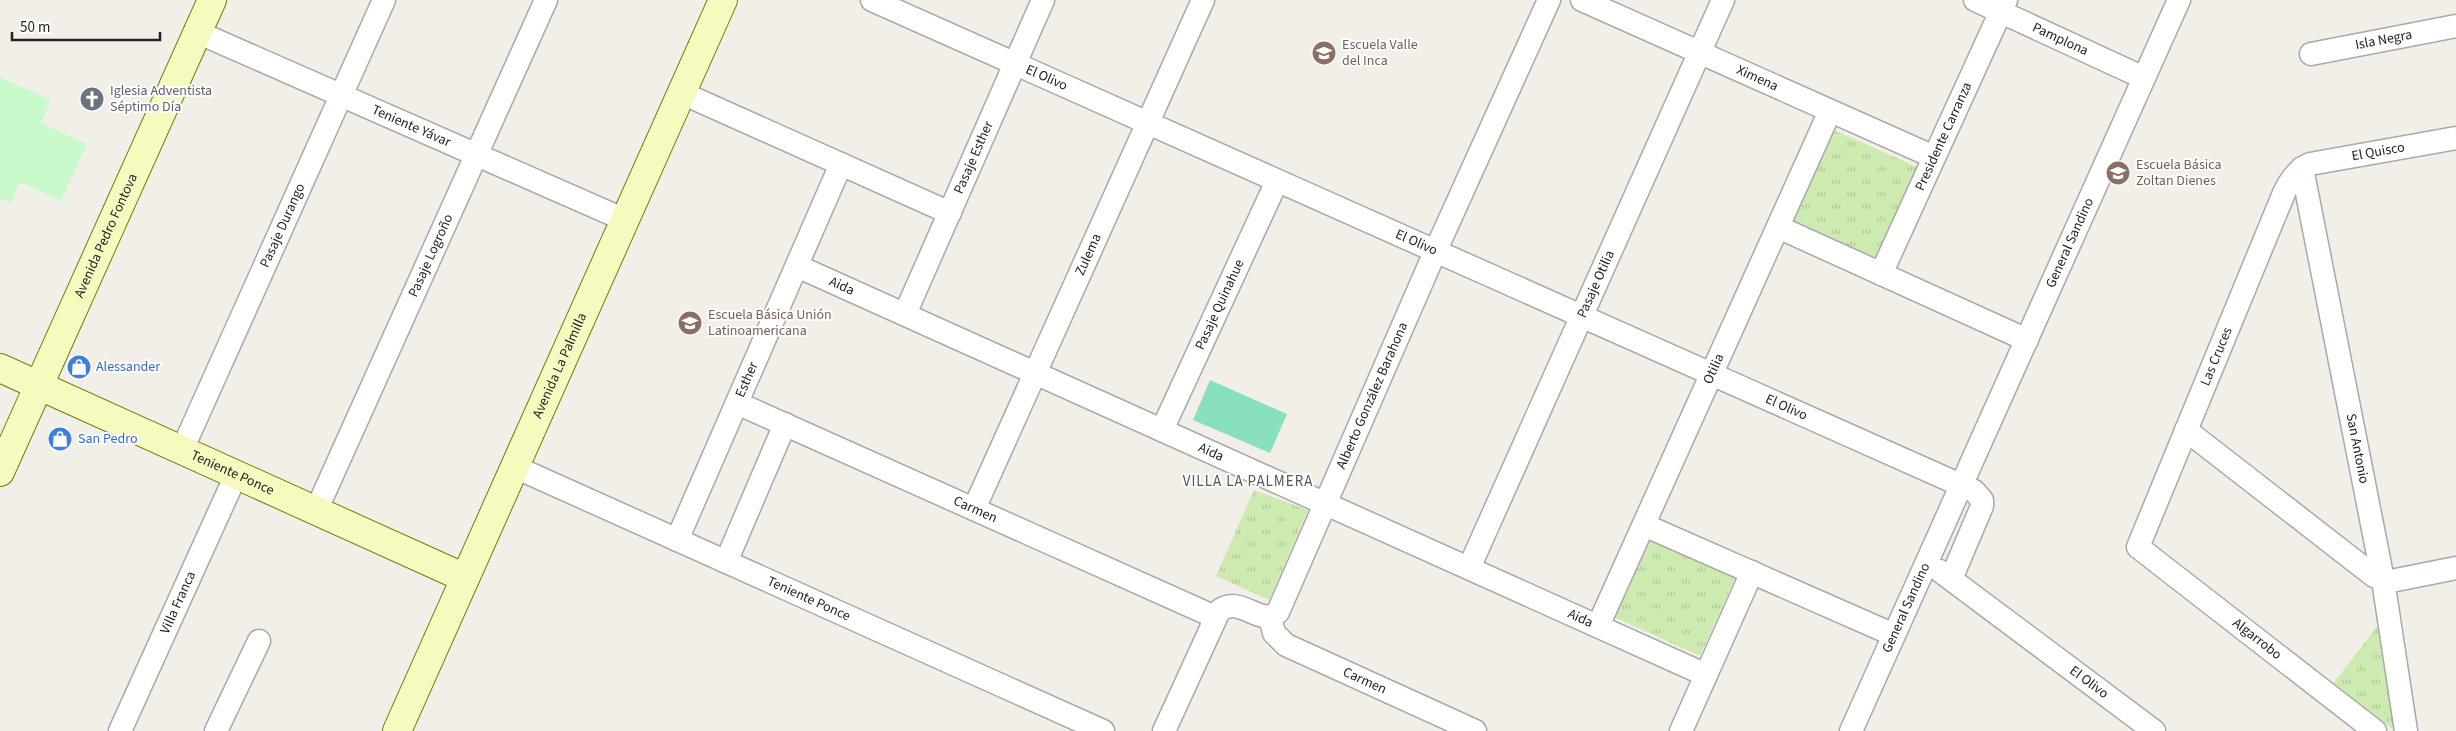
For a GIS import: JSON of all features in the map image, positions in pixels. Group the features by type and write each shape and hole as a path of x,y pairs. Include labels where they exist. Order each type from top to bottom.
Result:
{"street":[{"name":"Avenida Pedro Fontova","path":"0,472 212,0"},
{"name":"Pasaje Durango","path":"182,450 384,0"},
{"name":"Pasaje Logroño","path":"316,511 546,0"},
{"name":"Avenida La Palmilla","path":"397,731 723,0"},
{"name":"El Olivo","path":"872,0 1434,252 1962,485"},
{"name":"Pasaje Esther","path":"905,314 1043,0"},
{"name":"Zulema","path":"974,509 1203,0"},
{"name":"Alberto González Barahona","path":"1270,617 1278,612 1434,252 1549,0"},
{"name":"Ximena","path":"1582,0 1934,157"},
{"name":"Pasaje Otilia","path":"1469,568 1723,0"},
{"name":"Pamplona","path":"1975,0 2003,6 2144,78"},
{"name":"General Sandino","path":"1851,731 2180,0"},
{"name":"Presidente Carranza","path":"1881,274 2003,6"},
{"name":"Isla Negra","path":"2311,54 2456,26"},
{"name":"Teniente Yávar","path":"197,32 625,220"},
{"path":"682,93 950,213"},
{"name":"Otilia","path":"1598,626 1830,111"},
{"name":"El Quisco","path":"2302,168 2310,164 2456,138"},
{"name":"Esther","path":"677,540 841,164"},
{"name":"Las Cruces","path":"2138,547 2284,193 2292,178 2302,168"},
{"name":"San Antonio","path":"2302,168 2383,580 2406,731"},
{"name":"Pasaje Quinahue","path":"1162,430 1277,181"},
{"path":"1778,226 2027,340"},
{"name":"Aida","path":"797,266 1706,675"},
{"name":"Teniente Ponce","path":"0,368 465,578"},
{"name":"Carmen","path":"737,403 1216,616"},
{"path":"726,562 785,424"},
{"path":"2186,430 2374,576 2391,581 2456,568"},
{"name":"Teniente Ponce","path":"515,467 1103,731"},
{"name":"Villa Franca","path":"120,731 236,475"},
{"path":"1951,579 1982,506 1979,495 1962,485"},
{"path":"1644,524 1894,635"},
{"name":"Algarrobo","path":"2138,547 2375,731"},
{"name":"El Olivo","path":"1928,561 2154,731"},
{"path":"1681,731 1752,572"},
{"path":"1164,731 1216,616 1224,607 1234,605 1270,617"},
{"name":"Carmen","path":"1270,617 1274,633 1286,645 1475,731"},
{"path":"216,731 259,641"}],"green space":[{"path":"0,77 51,100 41,123 87,144 61,201 20,182 11,203 0,199"},
{"path":"1834,130 1917,167 1875,261 1792,224"},
{"path":"1210,380 1287,414 1270,453 1193,420"},
{"path":"1254,490 1308,510 1269,600 1216,576"},
{"path":"1651,536 1737,574 1700,656 1614,617"},
{"path":"2379,624 2395,731 2332,685"}],"place":[{"name":"Escuela Valle del Inca","path":"1324,53"},
{"name":"Iglesia Adventista Séptimo Día","path":"92,99"},
{"name":"Escuela Básica Zoltan Dienes","path":"2118,173"},
{"name":"Escuela Básica Unión Latinoamericana","path":"690,323"},
{"name":"Alessander","path":"79,367"},
{"name":"San Pedro","path":"60,439"}],"district":[{"name":"VILLA LA PALMERA","path":"1248,481"}]}
